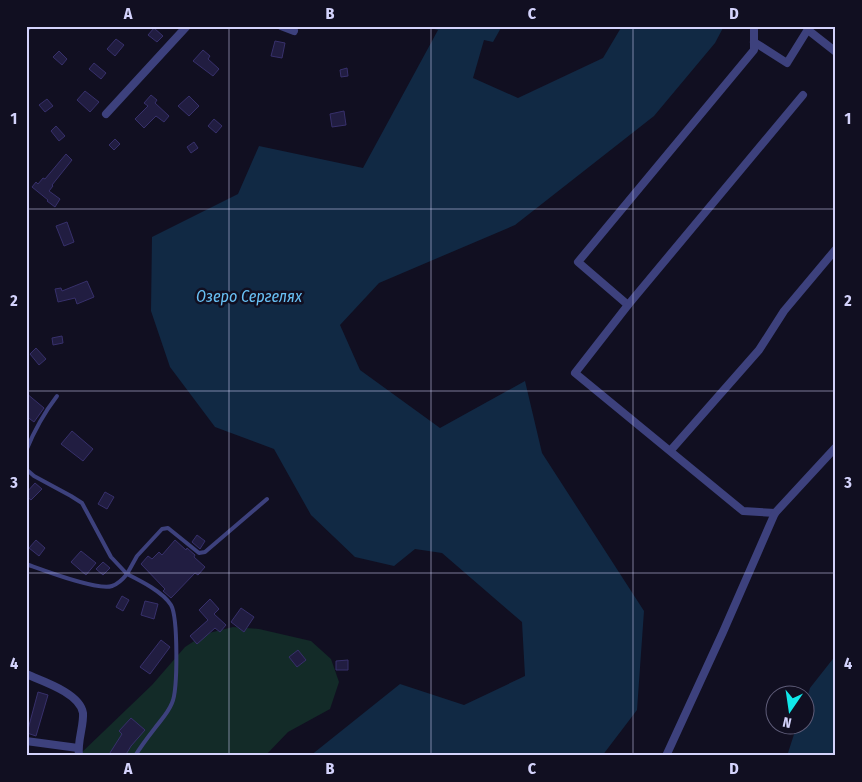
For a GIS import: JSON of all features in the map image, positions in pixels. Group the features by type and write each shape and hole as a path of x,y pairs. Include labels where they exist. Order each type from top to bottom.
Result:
{"street":[{"path":"106,114 187,26"},
{"path":"281,26 294,31"},
{"path":"628,304 578,262 754,50 754,26"},
{"path":"754,42 787,63 809,28 836,52"},
{"path":"776,512 743,511 575,372 628,304 803,95"},
{"path":"671,450 759,350 784,311 836,249"},
{"path":"666,756 776,512 836,447"},
{"path":"26,674 68,693 83,712 79,752 26,741"}],"lane":[{"path":"26,451 33,434 57,396"},
{"path":"26,469 34,476 82,503 111,557 128,574 158,592 171,604 176,628 174,701 169,711 135,756"},
{"path":"26,564 90,585 105,588 114,586 128,574 137,556 162,529 168,528 199,553 205,552 267,499"}],"green space":[{"path":"233,627 259,629 311,641 331,659 339,682 330,709 288,732 265,756 78,756 152,685 185,647 205,634"}],"water":[{"name":"Озеро Сергелях","path":"435,26 502,26 493,42 484,40 473,78 518,98 603,58 622,26 724,26 715,43 654,116 515,225 379,283 340,325 360,370 440,428 525,381 542,453 644,611 637,710 602,756 310,756 400,684 464,705 525,676 522,622 442,553 415,549 394,566 355,557 311,515 274,449 215,427 170,367 151,311 152,237 238,194 259,146 363,168 438,30 434,29"},
{"path":"836,655 836,756 787,756 794,734 814,734 813,684"}],"building":[{"path":"154,28 163,36 157,42 148,35"},
{"path":"116,39 124,45 115,56 107,49"},
{"path":"275,41 285,43 282,58 271,56"},
{"path":"203,50 210,56 208,59 219,69 213,76 193,61"},
{"path":"59,51 67,59 62,65 53,57"},
{"path":"94,63 106,73 101,79 89,69"},
{"path":"347,68 348,76 341,77 340,70"},
{"path":"85,91 99,102 90,112 77,100"},
{"path":"151,95 157,100 155,103 169,116 164,122 156,116 144,128 135,119 148,106 144,103"},
{"path":"189,96 199,106 189,116 178,106"},
{"path":"47,99 53,106 45,112 39,105"},
{"path":"344,111 346,125 332,127 330,114"},
{"path":"214,119 222,126 216,133 208,126"},
{"path":"56,126 65,136 59,141 51,131"},
{"path":"115,139 120,144 114,150 109,145"},
{"path":"194,142 198,148 191,153 187,147"},
{"path":"66,154 72,160 49,191 60,199 55,207 32,187 36,182 38,184 43,178 45,179"},
{"path":"67,222 74,242 64,246 56,226"},
{"path":"87,281 94,297 77,304 75,298 58,302 55,289 61,288 62,291"},
{"path":"62,336 63,343 53,345 52,338"},
{"path":"36,348 46,359 39,365 30,354"},
{"path":"26,393 44,408 34,422 26,416"},
{"path":"72,431 93,449 83,461 61,444"},
{"path":"35,483 42,489 31,500 26,496 26,493"},
{"path":"105,492 114,497 107,509 98,504"},
{"path":"197,535 205,541 200,549 192,542"},
{"path":"36,540 45,548 39,556 29,548"},
{"path":"175,540 195,555 194,557 205,567 198,575 195,573 171,598 141,564 148,556 152,559 159,552 162,555"},
{"path":"81,551 96,563 86,575 71,562"},
{"path":"103,562 110,568 103,575 96,569"},
{"path":"122,596 129,600 123,611 116,607"},
{"path":"210,599 219,609 214,614 226,625 220,632 215,628 197,644 190,636 208,620 199,610"},
{"path":"145,601 158,604 154,619 141,615"},
{"path":"241,608 254,617 244,632 231,622"},
{"path":"161,640 170,647 150,674 140,667"},
{"path":"298,650 306,660 297,667 289,657"},
{"path":"348,660 348,670 336,670 336,661"},
{"path":"38,692 48,695 36,736 27,733"},
{"path":"131,718 145,730 125,756 108,756 122,734 119,731"}]}
